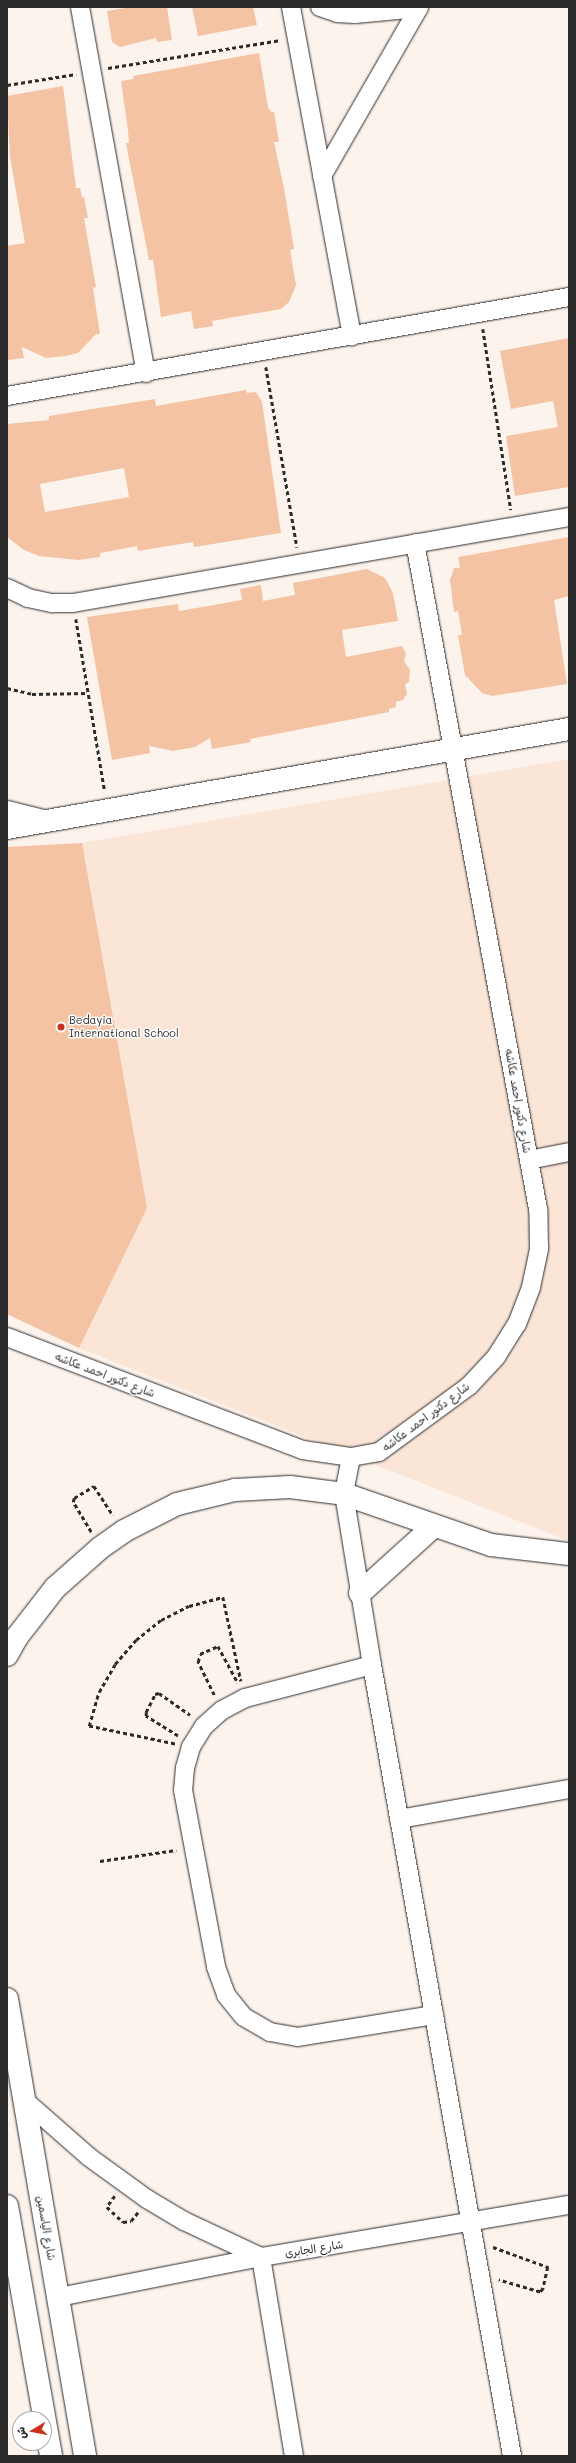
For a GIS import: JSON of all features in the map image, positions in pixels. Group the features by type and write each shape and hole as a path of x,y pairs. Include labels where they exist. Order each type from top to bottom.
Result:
{"street":[{"path":"80,7 146,373"},
{"path":"291,7 352,336"},
{"path":"320,7 337,13 355,14 419,7"},
{"path":"322,176 419,7"},
{"path":"7,396 146,373 569,297"},
{"path":"7,588 28,598 52,604 73,603 569,517"},
{"name":"شارع دكتور احمد عكاشه","path":"7,1337 303,1450 351,1457 379,1452 469,1386 496,1357 517,1324 532,1287 538,1248 538,1209 415,543"},
{"path":"7,828 569,729"},
{"path":"7,810 49,820"},
{"path":"529,1160 569,1152"},
{"path":"351,1457 344,1494 372,1665 512,2456"},
{"path":"7,1655 17,1637 55,1588 100,1548 124,1531 177,1504 234,1490 290,1487 344,1494 491,1545 569,1554"},
{"path":"360,1593 434,1526"},
{"path":"372,1665 245,1698 222,1710 204,1726 192,1746 184,1768 183,1790 216,1967 226,1995 244,2017 270,2032 298,2037 434,2015"},
{"path":"399,1819 569,1789"},
{"name":"شارع الياسمين","path":"7,1999 23,2099 59,2296 85,2456"},
{"path":"23,2099 83,2152 147,2199 184,2221 261,2257 294,2456"},
{"name":"شارع الجابرى","path":"59,2296 261,2257 470,2223 569,2205"},
{"path":"7,2206 51,2456"}],"path":[{"path":"7,85 296,38"},
{"path":"481,313 514,526"},
{"path":"264,352 300,563"},
{"path":"73,603 108,810"},
{"path":"7,688 32,694 88,693"},
{"path":"100,1548 73,1502 74,1498 94,1486 124,1531"},
{"path":"192,1746 89,1726 99,1692 115,1664 136,1640 161,1620 189,1606 222,1596 245,1698"},
{"path":"222,1710 198,1662 200,1654 218,1646 245,1698"},
{"path":"192,1746 146,1716 146,1712 155,1694 159,1693 204,1726"},
{"path":"100,1861 194,1847"},
{"path":"124,2183 107,2207 123,2222 131,2221 147,2199"},
{"path":"474,2241 544,2264 549,2271 540,2292 479,2274"}],"shaded area":[{"path":"569,759 569,1541 79,1348 7,1314 7,856"}],"building":[{"path":"132,7 167,7 172,40 157,42 156,38 120,47 112,42 107,11"},
{"path":"192,7 253,7 257,25 198,36"},
{"path":"259,53 268,107 271,112 274,112 279,142 274,142 284,188 294,249 290,250 296,285 289,302 281,309 212,321 213,326 194,329 191,311 161,317 153,260 149,260 126,143 129,143 121,81 134,79 133,76"},
{"path":"63,86 76,188 80,188 82,198 84,197 88,218 84,218 96,287 93,288 100,334 96,334 78,353 46,358 22,347 24,358 7,360 7,246 25,243 10,157 7,96"},
{"path":"569,338 569,487 515,496 506,436 558,427 553,401 511,409 500,351"},
{"path":"246,390 247,393 256,392 262,402 281,533 194,547 193,542 138,551 137,546 100,553 100,557 78,560 39,556 24,550 7,537 7,424 49,420 49,416 155,399 156,406","holes":["124,468 129,497 45,512 40,484"]},
{"path":"569,537 569,596 554,600 567,684 492,696 482,693 465,675 458,635 462,635 458,611 454,612 450,580 454,568 460,568 458,557"},
{"path":"367,569 385,578 393,593 398,621 342,630 346,657 402,646 406,654 404,661 410,670 409,682 405,684 407,694 403,700 396,702 396,707 389,709 389,712 250,739 251,742 212,749 210,738 195,747 173,751 149,746 150,753 112,760 87,617 178,604 179,611 242,600 240,589 261,585 263,601 295,595 293,583"},
{"name":"Bedayia International School","path":"82,843 147,1208 79,1348 7,1314 7,847"}],"place":[{"name":"Bedayia International School","path":"61,1027"}]}
